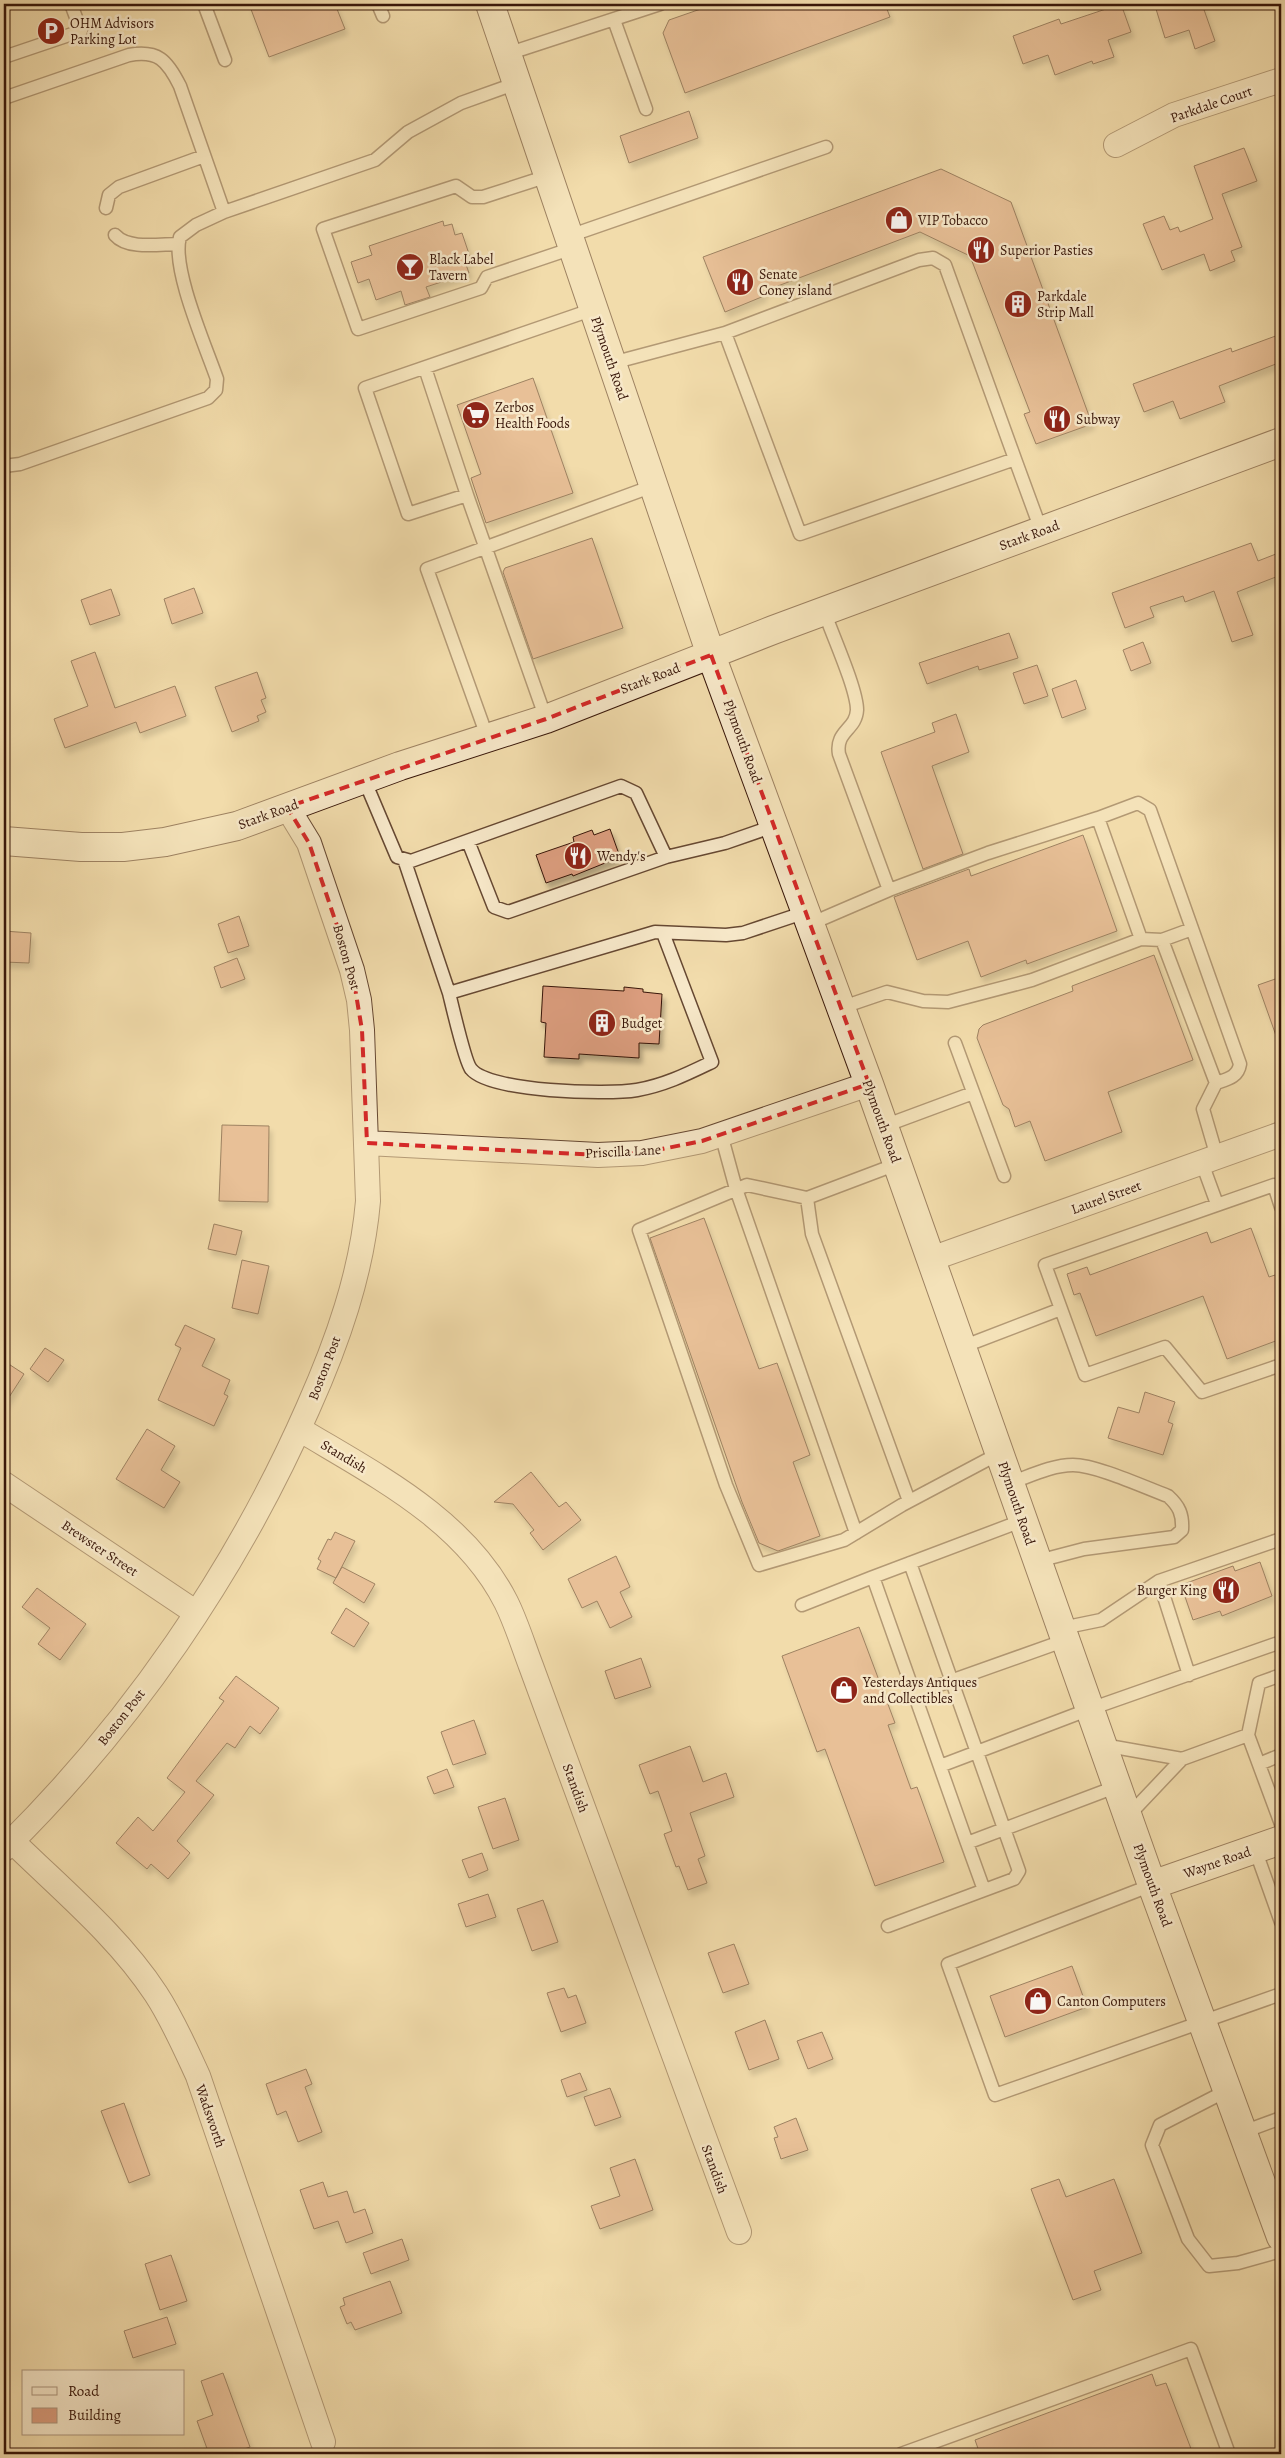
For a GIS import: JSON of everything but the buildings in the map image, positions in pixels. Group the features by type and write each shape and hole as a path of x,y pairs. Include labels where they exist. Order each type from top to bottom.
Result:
{"main road":[{"name":"Plymouth Road","path":"490,4 711,655 869,1084 1152,1885 1281,2237"},
{"name":"Stark Road","path":"4,841 81,847 123,847 165,842 206,834 546,718 824,611 1281,442"},
{"name":"Wayne Road","path":"1152,1885 1281,1840"}],"street":[{"name":"Parkdale Court","path":"1116,146 1174,115 1281,80"},
{"name":"Boston Post","path":"8,1845 49,1804 86,1762 150,1680 247,1533 299,1429 323,1375 346,1309 366,1225 368,1202 362,1030 352,970 309,843 287,807"},
{"name":"Priscilla Lane","path":"367,1143 598,1155 642,1153 676,1148 869,1084"},
{"name":"Laurel Street","path":"931,1259 1281,1134"},
{"name":"Standish","path":"299,1429 397,1488 434,1516 474,1556 506,1602 739,2232"},
{"name":"Brewster Street","path":"4,1484 195,1612"},
{"name":"Wadsworth","path":"8,1845 125,1952 156,1994 176,2029 198,2076 323,2442"}],"lane":[{"path":"4,57 81,31 71,4"},
{"path":"204,4 224,60"},
{"path":"378,4 382,16"},
{"path":"507,54 660,4"},
{"path":"614,20 646,109"},
{"path":"4,98 128,55 144,52 159,57 171,67 180,86 224,212"},
{"path":"4,466 20,464 208,398 216,390 217,379 184,282 178,244 180,237 196,225 224,212 375,160 408,132 461,103 517,84"},
{"path":"548,176 484,197 472,197 456,186 323,229 358,329 481,288 487,277 571,242 826,147"},
{"path":"106,208 108,195 119,186 204,156"},
{"path":"115,236 119,240 134,244 178,244"},
{"path":"612,363 725,333 919,260 933,258 944,265 1042,530"},
{"path":"468,495 408,514 365,388 594,309"},
{"path":"725,333 800,534 1015,459"},
{"path":"425,368 546,718"},
{"path":"488,739 427,568 653,486"},
{"path":"824,611 854,692 857,712 851,726 841,735 837,744 839,754 889,890"},
{"path":"364,779 397,856 411,861 621,786 636,793 666,857"},
{"path":"448,992 655,932 726,935 808,918 988,853 1098,818 1138,803 1150,810 1240,1064 1239,1071 1235,1076 1216,1083 1203,1109 1217,1204"},
{"path":"1098,818 1141,939"},
{"path":"468,841 494,907 508,912 666,857 725,843 774,826"},
{"path":"404,859 448,992 470,1068 483,1078 509,1086 582,1092 635,1090 672,1082 712,1062 663,933"},
{"path":"840,1008 887,992 923,1001 948,1002 1032,980 1141,939 1162,940 1192,929"},
{"path":"1162,940 1216,1083"},
{"path":"955,1043 1004,1176"},
{"path":"884,1126 973,1093"},
{"path":"720,1134 736,1189 856,1533"},
{"path":"897,1164 807,1198 747,1185 639,1230 726,1485 759,1565 844,1540 909,1502 1000,1453"},
{"path":"1281,1207 1274,1185 1046,1265 1085,1375 1165,1348 1202,1392 1281,1365"},
{"path":"807,1198 812,1234 909,1502"},
{"path":"962,1347 1061,1309"},
{"path":"1010,1483 1056,1467 1073,1465 1089,1468 1168,1496 1178,1505 1183,1517 1182,1530 1174,1537 1084,1549 1038,1561"},
{"path":"802,1605 1024,1520"},
{"path":"914,1694 1101,1620 1158,1581 1281,1539"},
{"path":"888,1926 1014,1879 1020,1871 910,1563"},
{"path":"872,1577 984,1890"},
{"path":"1158,1581 1188,1675"},
{"path":"940,1766 1090,1709 1281,1642"},
{"path":"1281,1675 1259,1683 1248,1735 1281,1824"},
{"path":"1128,1816 1182,1759 1248,1735"},
{"path":"1103,1745 1182,1759"},
{"path":"1259,1764 1281,1755"},
{"path":"967,1843 1118,1786"},
{"path":"1255,1849 1281,1921"},
{"path":"1152,1885 948,1964 995,2095 1281,1994"},
{"path":"1228,2090 1160,2125 1152,2145 1188,2239 1209,2266 1238,2263 1281,2251"},
{"path":"1243,2132 1281,2118"},
{"path":"902,2454 1191,2349 1229,2454"}],"highlighted area":[{"path":"711,655 869,1084 702,1141 642,1153 598,1155 367,1143 362,1030 352,970 309,843 287,807 546,719"}],"place":[{"name":"OHM Advisors Parking Lot","path":"51,31"},
{"name":"VIP Tobacco","path":"899,220"},
{"name":"Superior Pasties","path":"981,250"},
{"name":"Black Label Tavern","path":"410,267"},
{"name":"Senate Coney island","path":"740,282"},
{"name":"Parkdale Strip Mall","path":"1018,304"},
{"name":"Zerbos Health Foods","path":"476,415"},
{"name":"Subway","path":"1057,419"},
{"name":"Wendy's","path":"578,856"},
{"name":"Budget","path":"602,1023"},
{"name":"Burger King","path":"1226,1590"},
{"name":"Yesterdays Antiques and Collectibles","path":"844,1690"},
{"name":"Canton Computers","path":"1038,2001"}]}
